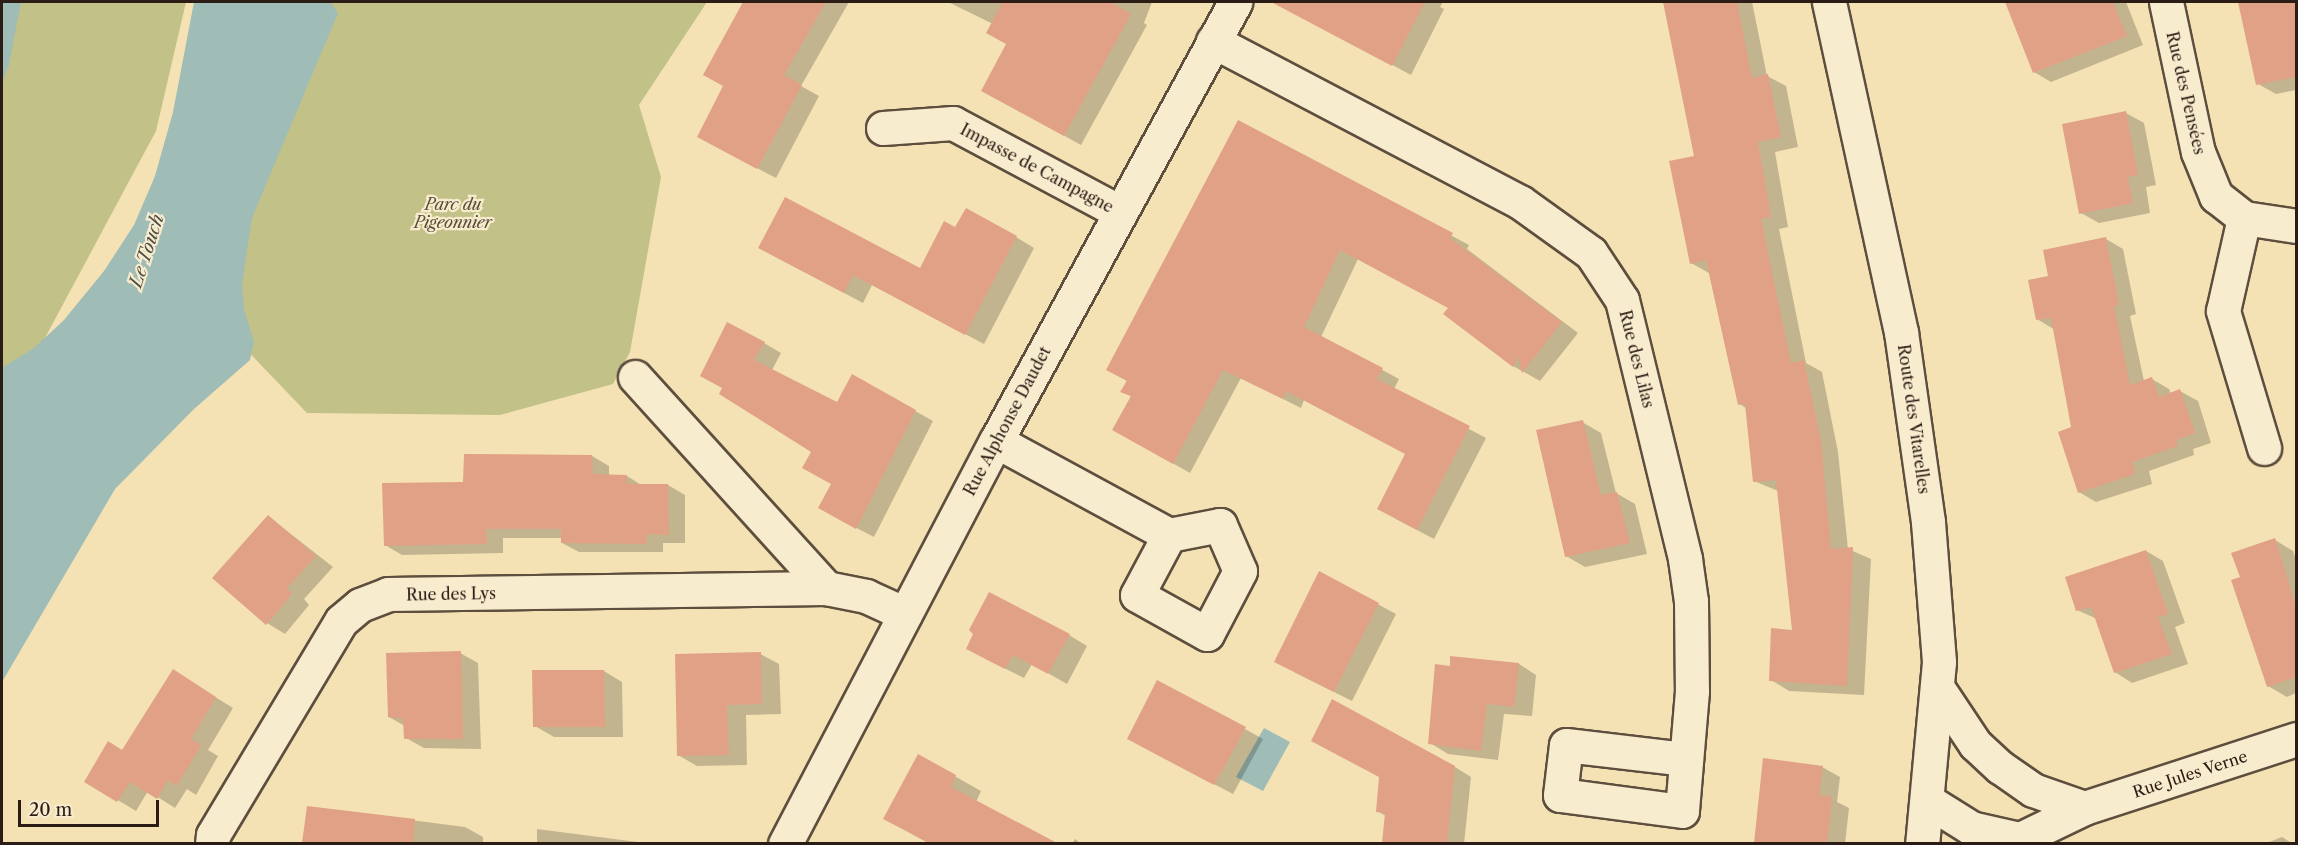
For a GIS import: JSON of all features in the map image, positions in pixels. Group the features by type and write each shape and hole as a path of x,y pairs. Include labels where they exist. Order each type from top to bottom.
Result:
{"street":[{"name":"Rue Alphonse Daudet","path":"785,843 996,441 1234,2"},
{"name":"Route des Vitarelles","path":"1829,2 1901,332 1917,426 1937,638 1937,687 1928,801 1922,843"},
{"name":"Rue des Pensées","path":"2166,2 2198,152 2216,196 2244,218"},
{"name":"Rue des Lilas","path":"1214,41 1529,208 1591,253 1622,300 1686,569 1692,692 1686,759"},
{"name":"Impasse de Campagne","path":"883,128 953,123 1120,212"},
{"path":"2264,448 2223,311 2244,218 2296,226"},
{"path":"635,377 826,588"},
{"path":"996,441 1169,535"},
{"name":"Rue des Lys","path":"212,843 213,835 340,621 360,605 388,594 826,588 866,596 905,614"},
{"path":"1937,687 1976,744 2000,767 2034,790 2084,808"},
{"name":"Rue Jules Verne","path":"1928,801 1971,828 2016,841 2084,808 2296,739"}],"green space":[{"path":"2,2 186,2 156,131 2,418"},
{"name":"Parc du Pigeonnier","path":"313,2 707,2 639,105 661,177 630,352 613,384 500,415 307,413 213,315"}],"water":[{"path":"2,2 21,2 9,65 2,83"},
{"name":"Le Touch","path":"194,2 330,2 338,13 252,218 242,284 244,309 254,342 250,360 194,409 115,489 2,682 2,368 34,348 64,320 104,271 134,225 155,176 173,112"},
{"path":"1264,728 1290,742 1263,791 1236,777"}],"building":[{"path":"743,2 826,2 784,75 802,85 757,169 697,137 723,86 703,75"},
{"path":"1003,2 1110,2 1131,14 1064,136 981,91 1006,44 986,33"},
{"path":"1271,2 1425,2 1392,66"},
{"path":"1663,2 1737,2 1752,78 1768,74 1781,137 1758,142 1771,217 1761,219 1791,363 1804,360 1821,441 1831,549 1853,547 1847,686 1769,681 1771,628 1792,630 1776,480 1753,482 1745,404 1738,405 1706,260 1690,264 1669,161 1694,156"},
{"path":"2005,2 2113,2 2127,36 2033,73"},
{"path":"2238,2 2296,2 2296,77 2256,85"},
{"path":"2126,111 2138,175 2128,177 2133,203 2079,214 2062,124"},
{"path":"1238,120 1453,233 1450,238 1562,322 1522,373 1518,356 1513,367 1443,314 1448,308 1340,250 1304,327 1383,368 1377,379 1470,426 1417,530 1377,509 1405,454 1286,391 1283,399 1223,370 1173,464 1112,430 1131,396 1120,392 1127,381 1106,370"},
{"path":"785,197 920,268 944,221 955,227 966,208 1017,236 965,335 853,275 844,293 758,248"},
{"path":"2106,237 2119,305 2114,306 2130,385 2152,377 2159,397 2180,389 2195,433 2176,440 2178,446 2132,462 2135,474 2078,493 2058,432 2071,427 2051,318 2036,320 2028,280 2048,276 2043,250"},
{"path":"727,322 765,342 754,360 837,402 852,374 916,410 856,529 818,508 831,484 802,468 811,452 719,394 722,388 700,376"},
{"path":"1583,420 1601,495 1617,492 1630,543 1565,557 1536,430"},
{"path":"464,454 592,455 593,474 627,475 627,484 668,484 669,535 647,534 646,544 561,543 561,529 486,529 487,544 384,546 382,483 463,482"},
{"path":"268,515 316,556 287,588 292,594 266,625 212,578"},
{"path":"2275,538 2296,607 2296,677 2267,687 2231,580 2240,577 2231,553"},
{"path":"2146,550 2168,614 2158,617 2172,654 2114,673 2091,607 2076,611 2065,577"},
{"path":"1319,571 1379,603 1334,692 1274,662"},
{"path":"989,592 1070,634 1048,674 1013,655 1005,669 966,649 973,634 969,630"},
{"path":"461,651 463,739 404,739 403,719 388,717 386,653"},
{"path":"761,652 762,704 727,705 729,755 677,756 675,654"},
{"path":"1450,656 1519,663 1514,707 1487,704 1481,751 1428,744 1435,664 1450,666"},
{"path":"173,669 216,697 191,739 201,745 177,786 168,780 157,799 130,782 117,802 84,782 108,741 122,750"},
{"path":"532,670 604,670 605,727 533,727"},
{"path":"1157,680 1246,727 1214,785 1127,739"},
{"path":"1332,699 1455,766 1447,843 1382,843 1385,813 1376,812 1379,777 1311,741"},
{"path":"918,754 956,775 951,787 1057,843 929,843 883,819"},
{"path":"1763,758 1823,766 1819,795 1832,797 1827,843 1754,843"},
{"path":"307,806 415,819 413,843 302,843"}]}
